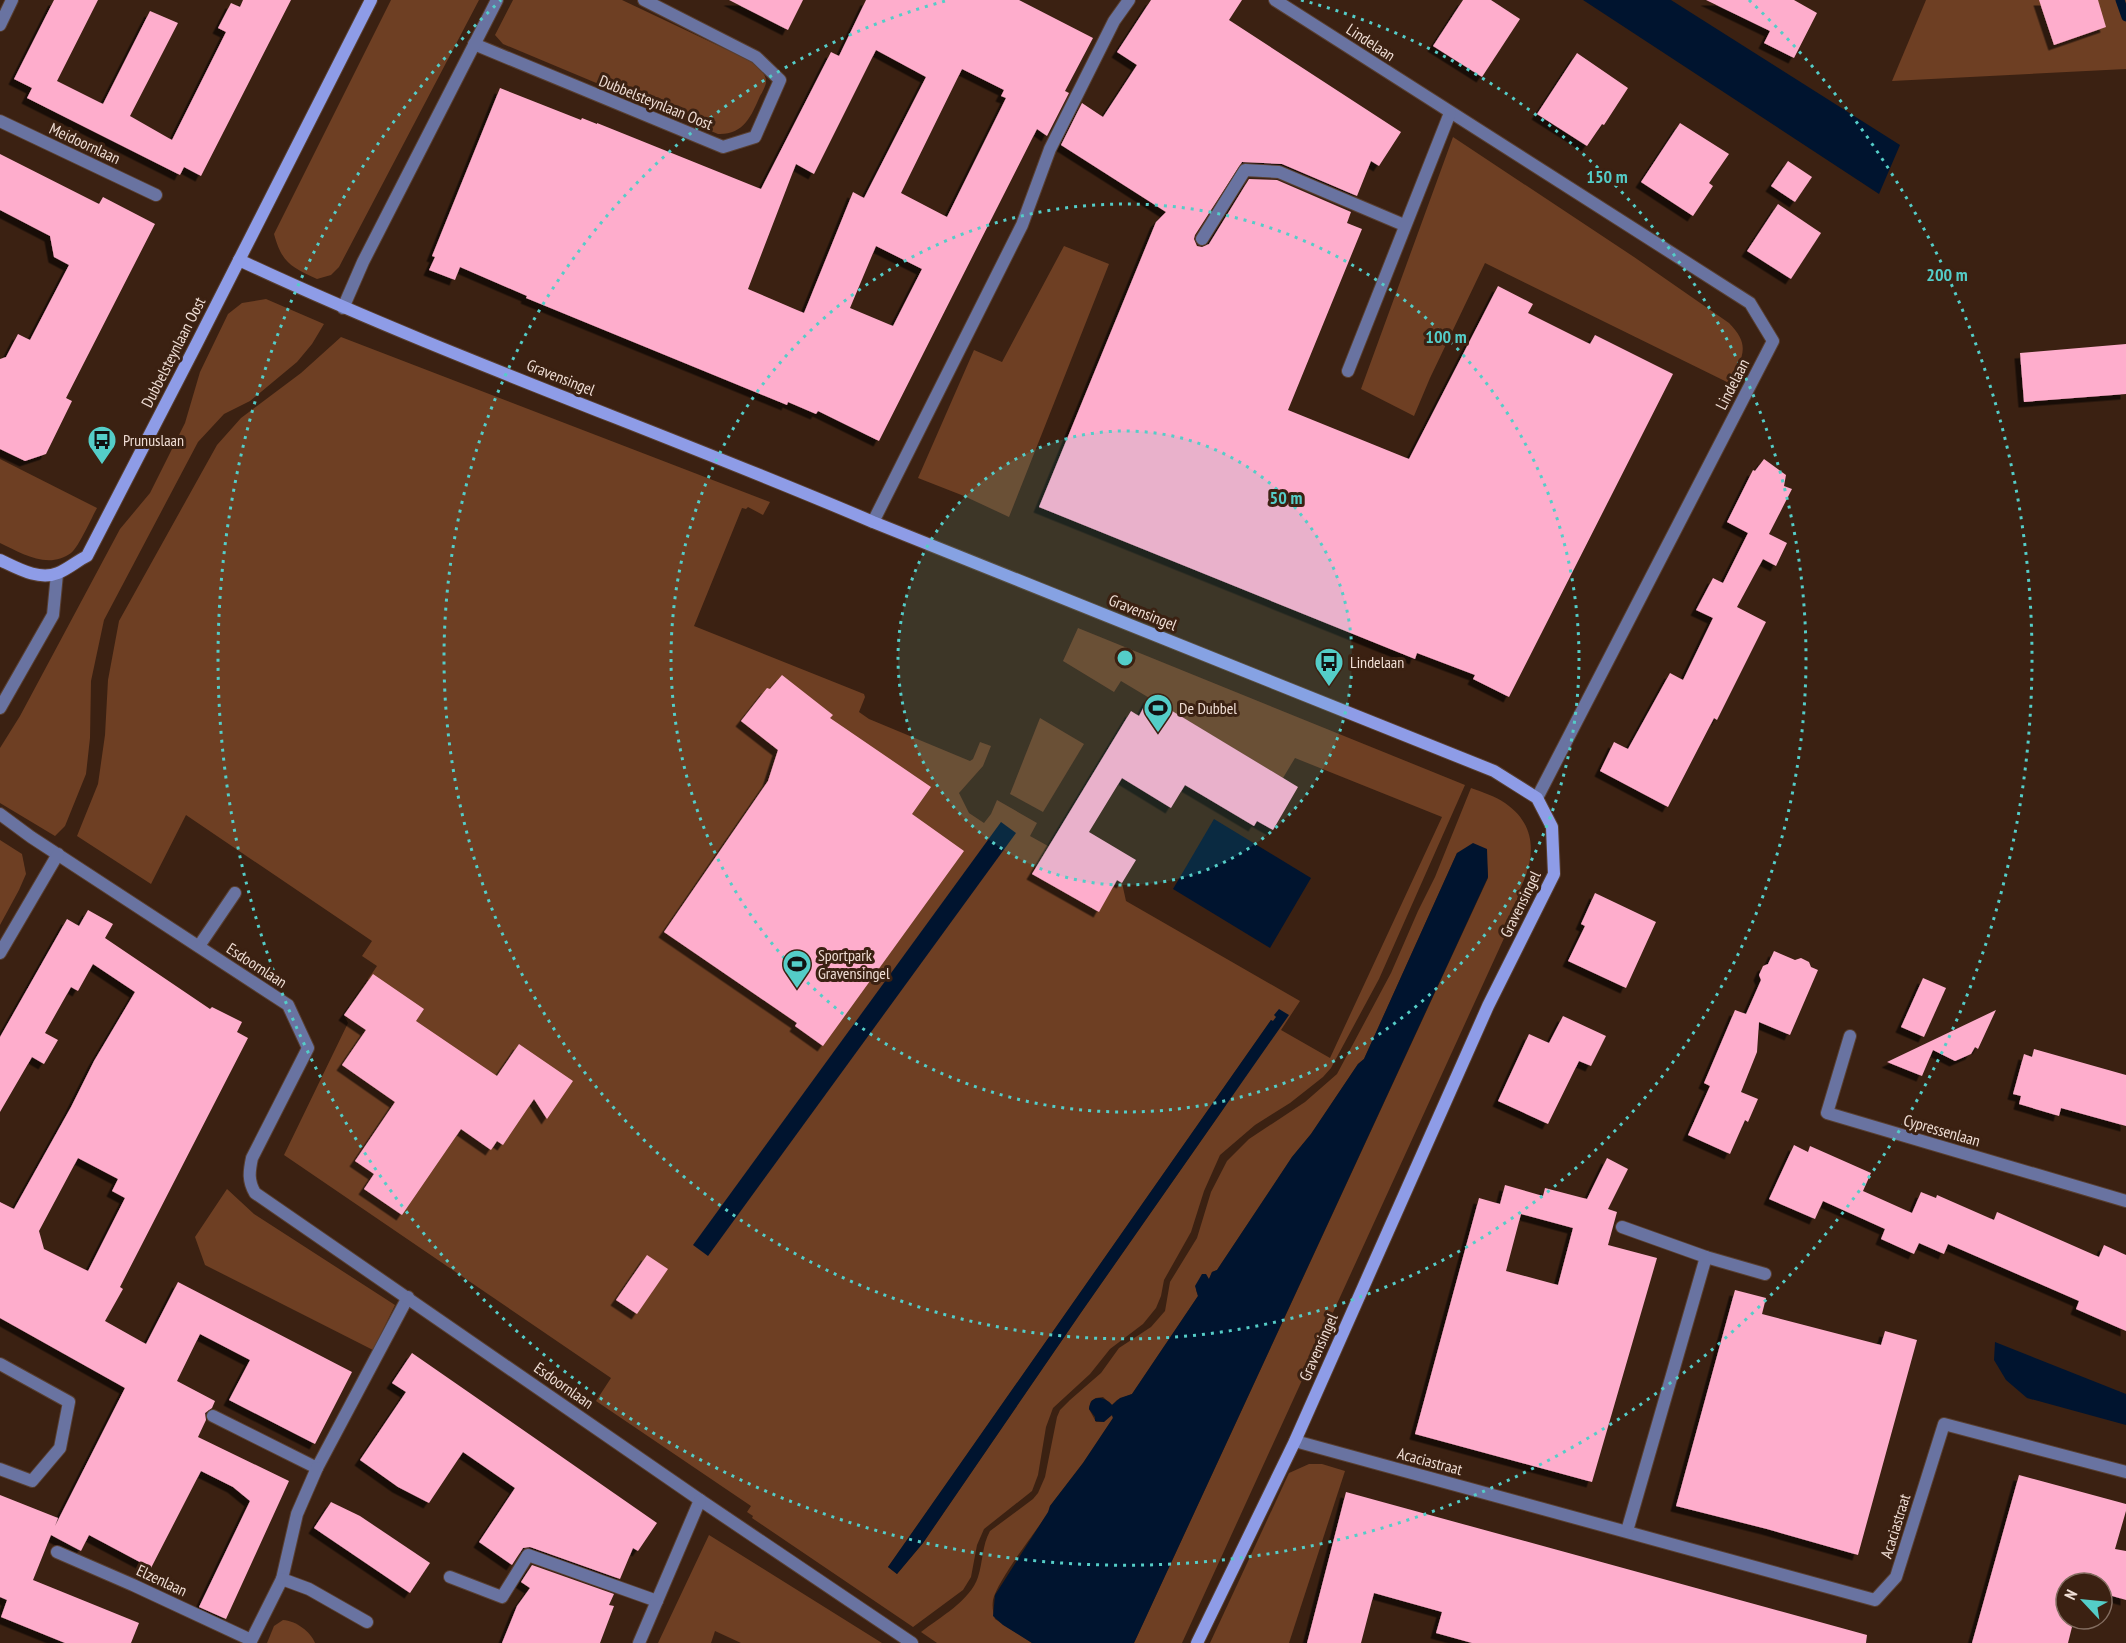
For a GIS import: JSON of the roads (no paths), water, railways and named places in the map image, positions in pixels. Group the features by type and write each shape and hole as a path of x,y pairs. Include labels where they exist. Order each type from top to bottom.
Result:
{"street":[{"path":"0,25 12,0"},
{"name":"Dubbelsteynlaan Oost","path":"57,574 87,556 371,0"},
{"path":"343,308 363,262 497,0"},
{"name":"Dubbelsteynlaan Oost","path":"474,44 723,147 755,137 780,80 756,57 644,0"},
{"path":"873,522 1022,225 1050,149 1114,21 1129,0"},
{"name":"Lindelaan","path":"1275,0 1750,303 1773,341 1537,798"},
{"path":"1348,371 1450,112"},
{"name":"Meidoornlaan","path":"0,121 156,195"},
{"path":"1202,238 1245,170 1279,172 1404,225"},
{"name":"Gravensingel","path":"239,260 343,308 1494,771 1537,798 1552,827 1554,874 1488,1006 1295,1441 1197,1643"},
{"path":"0,560 21,570 41,575 57,574 53,615 0,708"},
{"name":"Esdoornlaan","path":"0,814 288,1005 308,1048 252,1158 249,1172 250,1185 262,1199 912,1643"},
{"path":"0,953 58,854"},
{"path":"199,946 235,893"},
{"name":"Cypressenlaan","path":"1850,1036 1827,1113 2126,1201"},
{"path":"1622,1227 1706,1257 1765,1274"},
{"path":"1627,1531 1706,1257"},
{"path":"213,1416 317,1468 408,1297"},
{"path":"0,1364 69,1402 60,1448 32,1481 0,1469"},
{"name":"Acaciastraat","path":"1295,1441 1875,1599 1896,1577 1944,1424 2126,1472"},
{"name":"Elzenlaan","path":"57,1552 133,1585 251,1642 282,1579 297,1514 317,1468"},
{"path":"639,1643 700,1500"},
{"path":"450,1577 502,1597 528,1555 657,1600"},
{"path":"282,1579 309,1589 367,1622"}],"water":[{"path":"1583,0 1671,0 1900,145 1879,194"},
{"path":"1214,819 1311,878 1270,948 1173,889"},
{"path":"1001,822 1016,833 708,1256 693,1245"},
{"path":"1473,843 1487,849 1488,877 1134,1643 1032,1643 993,1616 995,1595 1050,1506 1083,1463 1113,1418 1112,1415 1104,1422 1095,1421 1089,1409 1090,1404 1095,1399 1102,1398 1112,1405 1120,1398 1132,1394 1198,1296 1195,1286 1202,1274 1206,1274 1209,1279 1212,1272 1217,1270 1292,1157 1311,1134 1358,1064 1364,1059 1457,853"},
{"path":"1279,1009 1289,1015 923,1543 897,1574 888,1567 1271,1020 1273,1021 1276,1017 1274,1015"},
{"path":"1995,1342 2126,1394 2126,1425 2027,1398 2006,1380 1994,1360"}],"waterway":[{"path":"2120,0 2126,17"}],"place":[{"name":"Prunuslaan","path":"102,466"},
{"name":"Lindelaan","path":"1329,688"},
{"name":"De Dubbel","path":"1158,734"},
{"name":"Sportpark Gravensingel","path":"797,990"}]}
